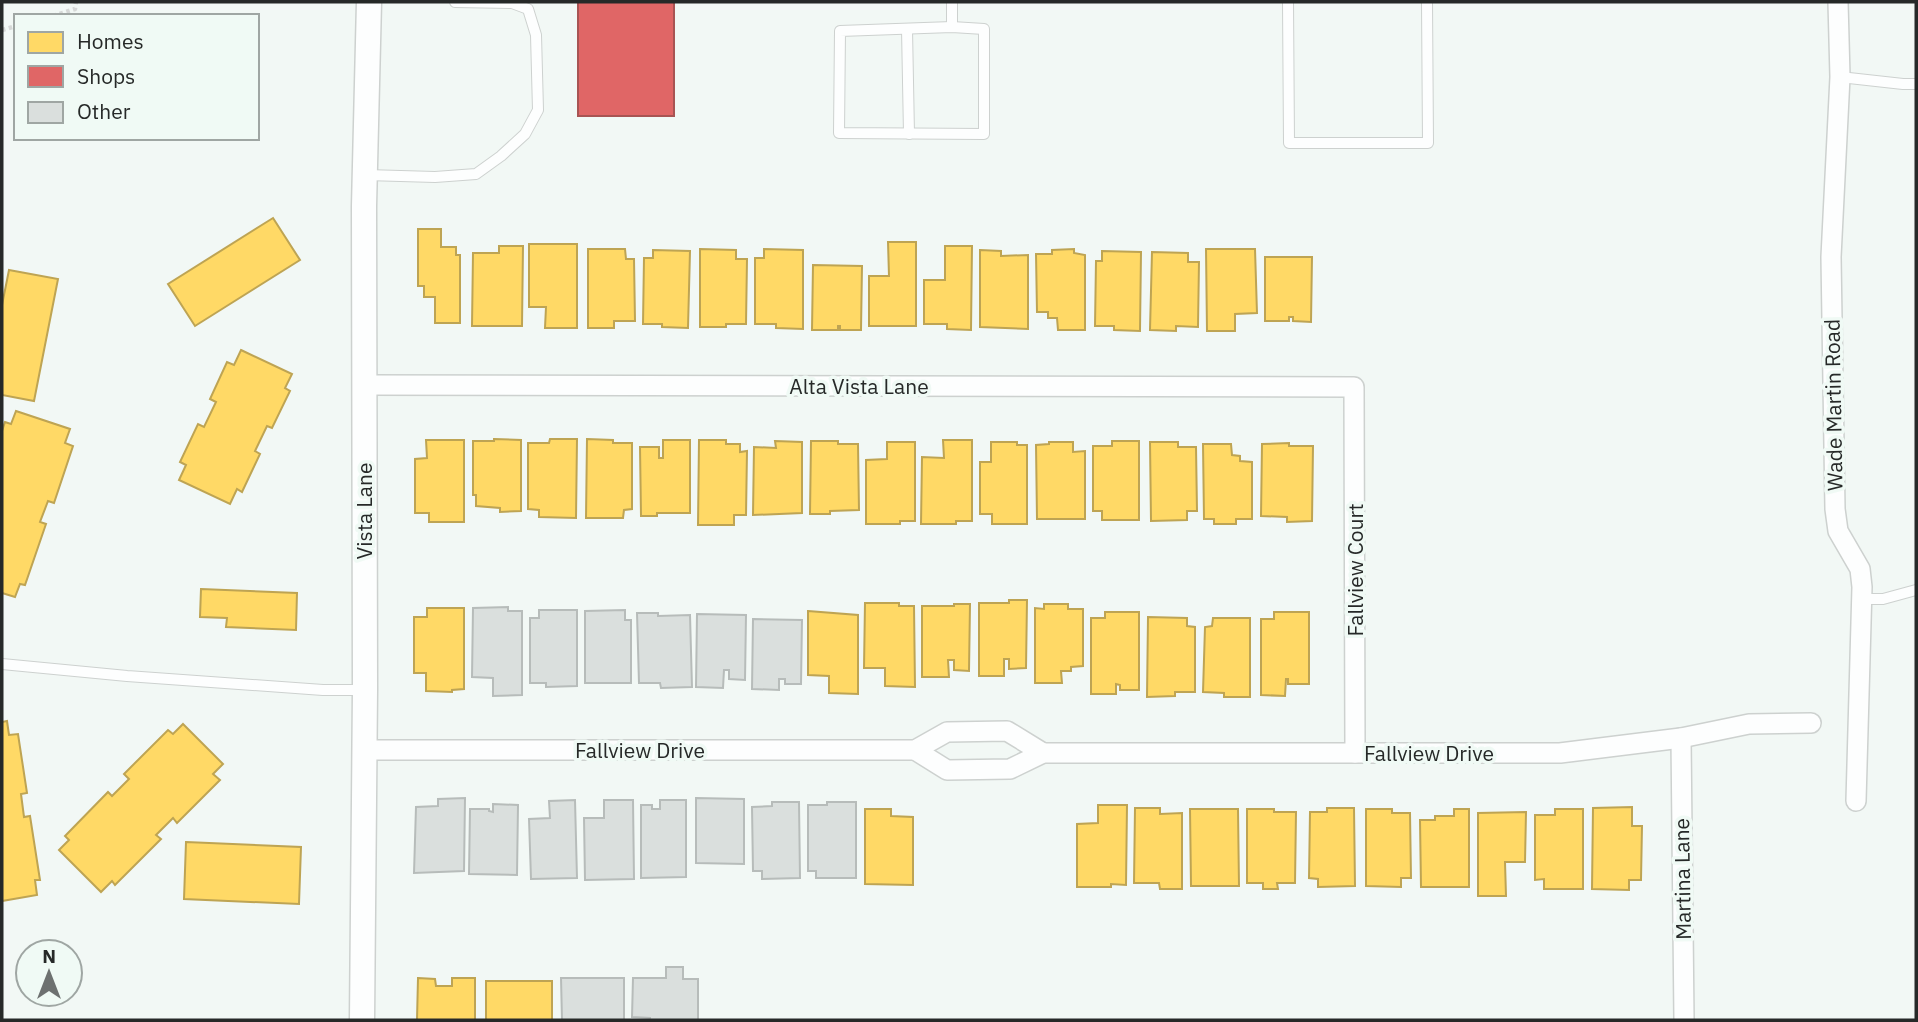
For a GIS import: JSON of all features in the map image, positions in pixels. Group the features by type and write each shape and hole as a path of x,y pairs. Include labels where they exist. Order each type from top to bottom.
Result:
{"street":[{"name":"Vista Lane","path":"362,1020 365,175 369,2"},
{"name":"Wade Martin Road","path":"1839,2 1840,77 1831,257 1835,509 1838,531 1860,569 1862,587 1856,801"},
{"name":"Alta Vista Lane","path":"364,386 1354,387"},
{"name":"Fallview Court","path":"1354,387 1355,753"},
{"name":"Fallview Drive","path":"915,750 947,770 1010,769 1043,753 1560,753 1681,738 1749,724 1811,723"},
{"name":"Fallview Drive","path":"365,750 915,750 947,732 1007,731 1043,753"},
{"name":"Martina Lane","path":"1681,738 1684,1020"}],"lane":[{"path":"365,175 435,177 476,174 525,134 538,110 536,35 528,9 512,3 455,2"},
{"path":"952,2 952,27"},
{"path":"1288,2 1289,143 1428,144 1427,2"},
{"path":"907,29 909,134"},
{"path":"907,29 984,29 984,134 839,133 840,31 907,29"},
{"path":"1840,77 1916,84"},
{"path":"1861,599 1883,599 1916,590"},
{"path":"2,664 127,676 323,690 365,690"}],"path":[{"path":"59,14 75,9 76,2"}],"building: Homes":[{"path":"273,218 300,260 195,326 168,284"},
{"path":"418,229 441,229 441,247 456,247 456,255 460,255 460,323 435,323 435,297 424,297 424,286 418,286"},
{"path":"888,242 916,242 916,326 869,326 869,276 889,276"},
{"path":"529,244 577,244 577,328 545,328 546,307 529,307"},
{"path":"499,246 523,246 522,326 472,326 473,253 499,253"},
{"path":"945,246 972,246 971,330 947,329 947,324 924,324 924,280 945,280"},
{"path":"588,249 625,249 626,259 634,259 635,321 614,321 614,328 588,328"},
{"path":"700,249 736,250 736,259 747,259 746,324 700,327"},
{"path":"764,249 803,250 803,329 776,328 776,324 755,324 755,258 764,258"},
{"path":"1074,249 1074,253 1085,255 1085,330 1058,330 1057,318 1048,318 1048,312 1037,312 1036,254"},
{"path":"1206,249 1255,249 1257,313 1235,314 1235,331 1207,331"},
{"path":"653,250 690,251 688,328 643,324 644,258 653,258"},
{"path":"980,250 1001,251 1001,256 1028,255 1028,329 980,327"},
{"path":"1102,251 1141,252 1140,331 1095,326 1096,261 1102,261"},
{"path":"1152,252 1188,253 1188,262 1199,262 1198,327 1176,326 1176,331 1150,330"},
{"path":"1265,257 1312,257 1311,322 1293,321 1293,317 1289,317 1289,321 1265,321"},
{"path":"813,265 862,266 861,330 840,330 838,326 838,330 812,330"},
{"path":"9,270 58,279 34,401 2,395 2,305"},
{"path":"241,350 292,374 285,388 290,391 272,428 267,426 255,451 260,454 242,492 237,489 230,504 179,480 186,465 180,462 198,424 204,427 216,402 210,399 227,362 234,365"},
{"path":"16,411 70,429 65,443 73,446 54,503 48,501 40,522 46,524 25,585 20,584 15,597 2,593 2,431 5,422 11,424"},
{"path":"550,439 577,439 576,518 539,517 539,510 528,509 528,443 549,443"},
{"path":"587,439 632,443 632,509 624,510 623,518 586,518"},
{"path":"426,440 464,440 464,522 429,522 429,513 415,513 415,459 427,458"},
{"path":"521,440 521,511 500,512 500,508 476,506 476,495 473,495 473,441"},
{"path":"663,440 690,440 690,513 641,516 640,447 659,447 659,458 663,458"},
{"path":"699,440 726,440 726,444 740,444 740,452 747,451 746,515 734,515 734,525 698,525"},
{"path":"943,440 972,440 972,521 921,524 922,457 944,458"},
{"path":"775,441 802,442 802,513 753,515 754,447 776,448"},
{"path":"811,441 858,444 859,510 810,514"},
{"path":"1112,441 1139,441 1139,520 1102,520 1102,511 1093,511 1093,446 1112,446"},
{"path":"887,442 915,442 915,521 866,524 866,460 887,459"},
{"path":"991,442 1017,442 1017,445 1027,445 1027,524 992,524 992,514 980,514 980,462 991,462"},
{"path":"1073,442 1073,452 1085,451 1085,519 1037,519 1036,445"},
{"path":"1150,442 1178,442 1178,447 1196,447 1197,511 1187,511 1187,520 1151,521"},
{"path":"1289,443 1289,446 1313,446 1312,521 1287,522 1287,517 1261,516 1262,444"},
{"path":"1203,444 1231,444 1232,455 1240,456 1240,461 1252,462 1252,519 1236,519 1236,524 1214,524 1214,519 1204,519"},
{"path":"201,589 297,593 296,630 226,627 227,618 200,617"},
{"path":"1009,600 1027,600 1026,668 1009,669 1009,659 1004,659 1004,676 979,676 979,603 1009,603"},
{"path":"865,603 914,606 915,687 885,686 885,668 864,668"},
{"path":"970,604 969,671 954,670 954,660 948,660 949,677 922,677 922,606"},
{"path":"1044,604 1068,604 1068,609 1083,609 1083,666 1071,667 1071,671 1061,671 1062,683 1035,683 1035,608 1044,609"},
{"path":"427,608 464,608 464,689 452,692 426,691 426,673 414,673 414,617 427,617"},
{"path":"808,611 858,615 858,694 829,693 829,676 808,675"},
{"path":"1105,612 1139,612 1139,690 1120,690 1120,685 1116,684 1116,694 1091,694 1091,618 1105,618"},
{"path":"1274,612 1309,612 1309,684 1288,684 1286,679 1285,696 1261,695 1261,619 1274,619"},
{"path":"1148,617 1187,618 1187,626 1195,627 1195,692 1147,697"},
{"path":"1213,618 1250,618 1250,697 1224,697 1224,693 1203,692 1205,627 1212,626"},
{"path":"7,721 9,735 18,734 27,793 21,794 24,817 30,816 40,880 35,880 37,895 2,901 2,722"},
{"path":"183,724 223,764 213,774 220,780 177,823 173,818 156,835 161,839 115,885 112,881 101,892 59,850 69,840 65,836 108,792 112,796 129,779 124,774 168,730 173,734"},
{"path":"1098,805 1127,805 1126,885 1077,887 1077,824 1098,823"},
{"path":"1632,807 1632,826 1642,826 1641,880 1629,880 1629,890 1592,889 1593,808"},
{"path":"1135,808 1160,808 1160,814 1182,813 1182,889 1160,889 1159,883 1134,883"},
{"path":"1327,808 1354,808 1355,886 1318,887 1318,879 1309,878 1310,812 1327,812"},
{"path":"865,809 891,809 891,816 913,817 913,885 865,884"},
{"path":"1190,809 1238,809 1239,886 1191,886"},
{"path":"1247,809 1296,812 1295,883 1277,883 1278,889 1263,889 1263,883 1247,883"},
{"path":"1366,809 1392,809 1392,813 1410,813 1411,878 1401,878 1401,887 1366,886"},
{"path":"1454,809 1469,809 1469,887 1421,887 1420,820 1435,820 1435,816 1454,816"},
{"path":"1555,809 1583,809 1583,889 1544,889 1544,879 1535,880 1535,815 1555,815"},
{"path":"1526,812 1525,862 1505,862 1506,896 1478,896 1478,813"},
{"path":"186,842 301,847 299,904 184,899"},
{"path":"418,978 435,979 436,986 452,986 452,978 475,978 475,1020 417,1020"},
{"path":"486,981 552,981 552,1020 486,1020"}],"building: Shops":[{"path":"578,2 674,2 674,116 578,116"}],"building: Other":[{"path":"508,607 508,611 522,611 522,695 493,696 493,678 472,677 473,608"},
{"path":"539,610 577,610 577,686 546,687 546,683 530,683 530,618 539,618"},
{"path":"625,610 625,620 631,620 631,683 585,683 585,611"},
{"path":"637,613 658,613 658,616 690,615 692,687 661,688 660,683 639,683"},
{"path":"697,614 746,615 745,680 729,679 729,670 724,670 723,688 696,687"},
{"path":"753,619 802,620 801,684 785,684 785,679 779,679 779,690 752,689"},
{"path":"465,798 464,871 414,873 416,807 438,806 438,799"},
{"path":"696,798 744,799 744,864 696,863"},
{"path":"575,800 577,878 531,879 529,819 550,818 549,801"},
{"path":"604,800 633,800 634,879 585,880 584,818 604,818"},
{"path":"660,800 686,800 686,877 641,878 641,805 652,805 652,809 660,809"},
{"path":"772,802 799,802 800,878 762,879 762,871 753,871 752,807 772,806"},
{"path":"827,802 856,802 856,878 816,878 816,871 808,871 808,805 827,805"},
{"path":"493,804 518,805 517,875 469,874 470,809 489,809 493,812"},
{"path":"666,967 683,967 683,979 698,979 698,1020 650,1020 632,1017 633,978 666,978"},
{"path":"561,978 624,978 624,1020 562,1020"}]}
